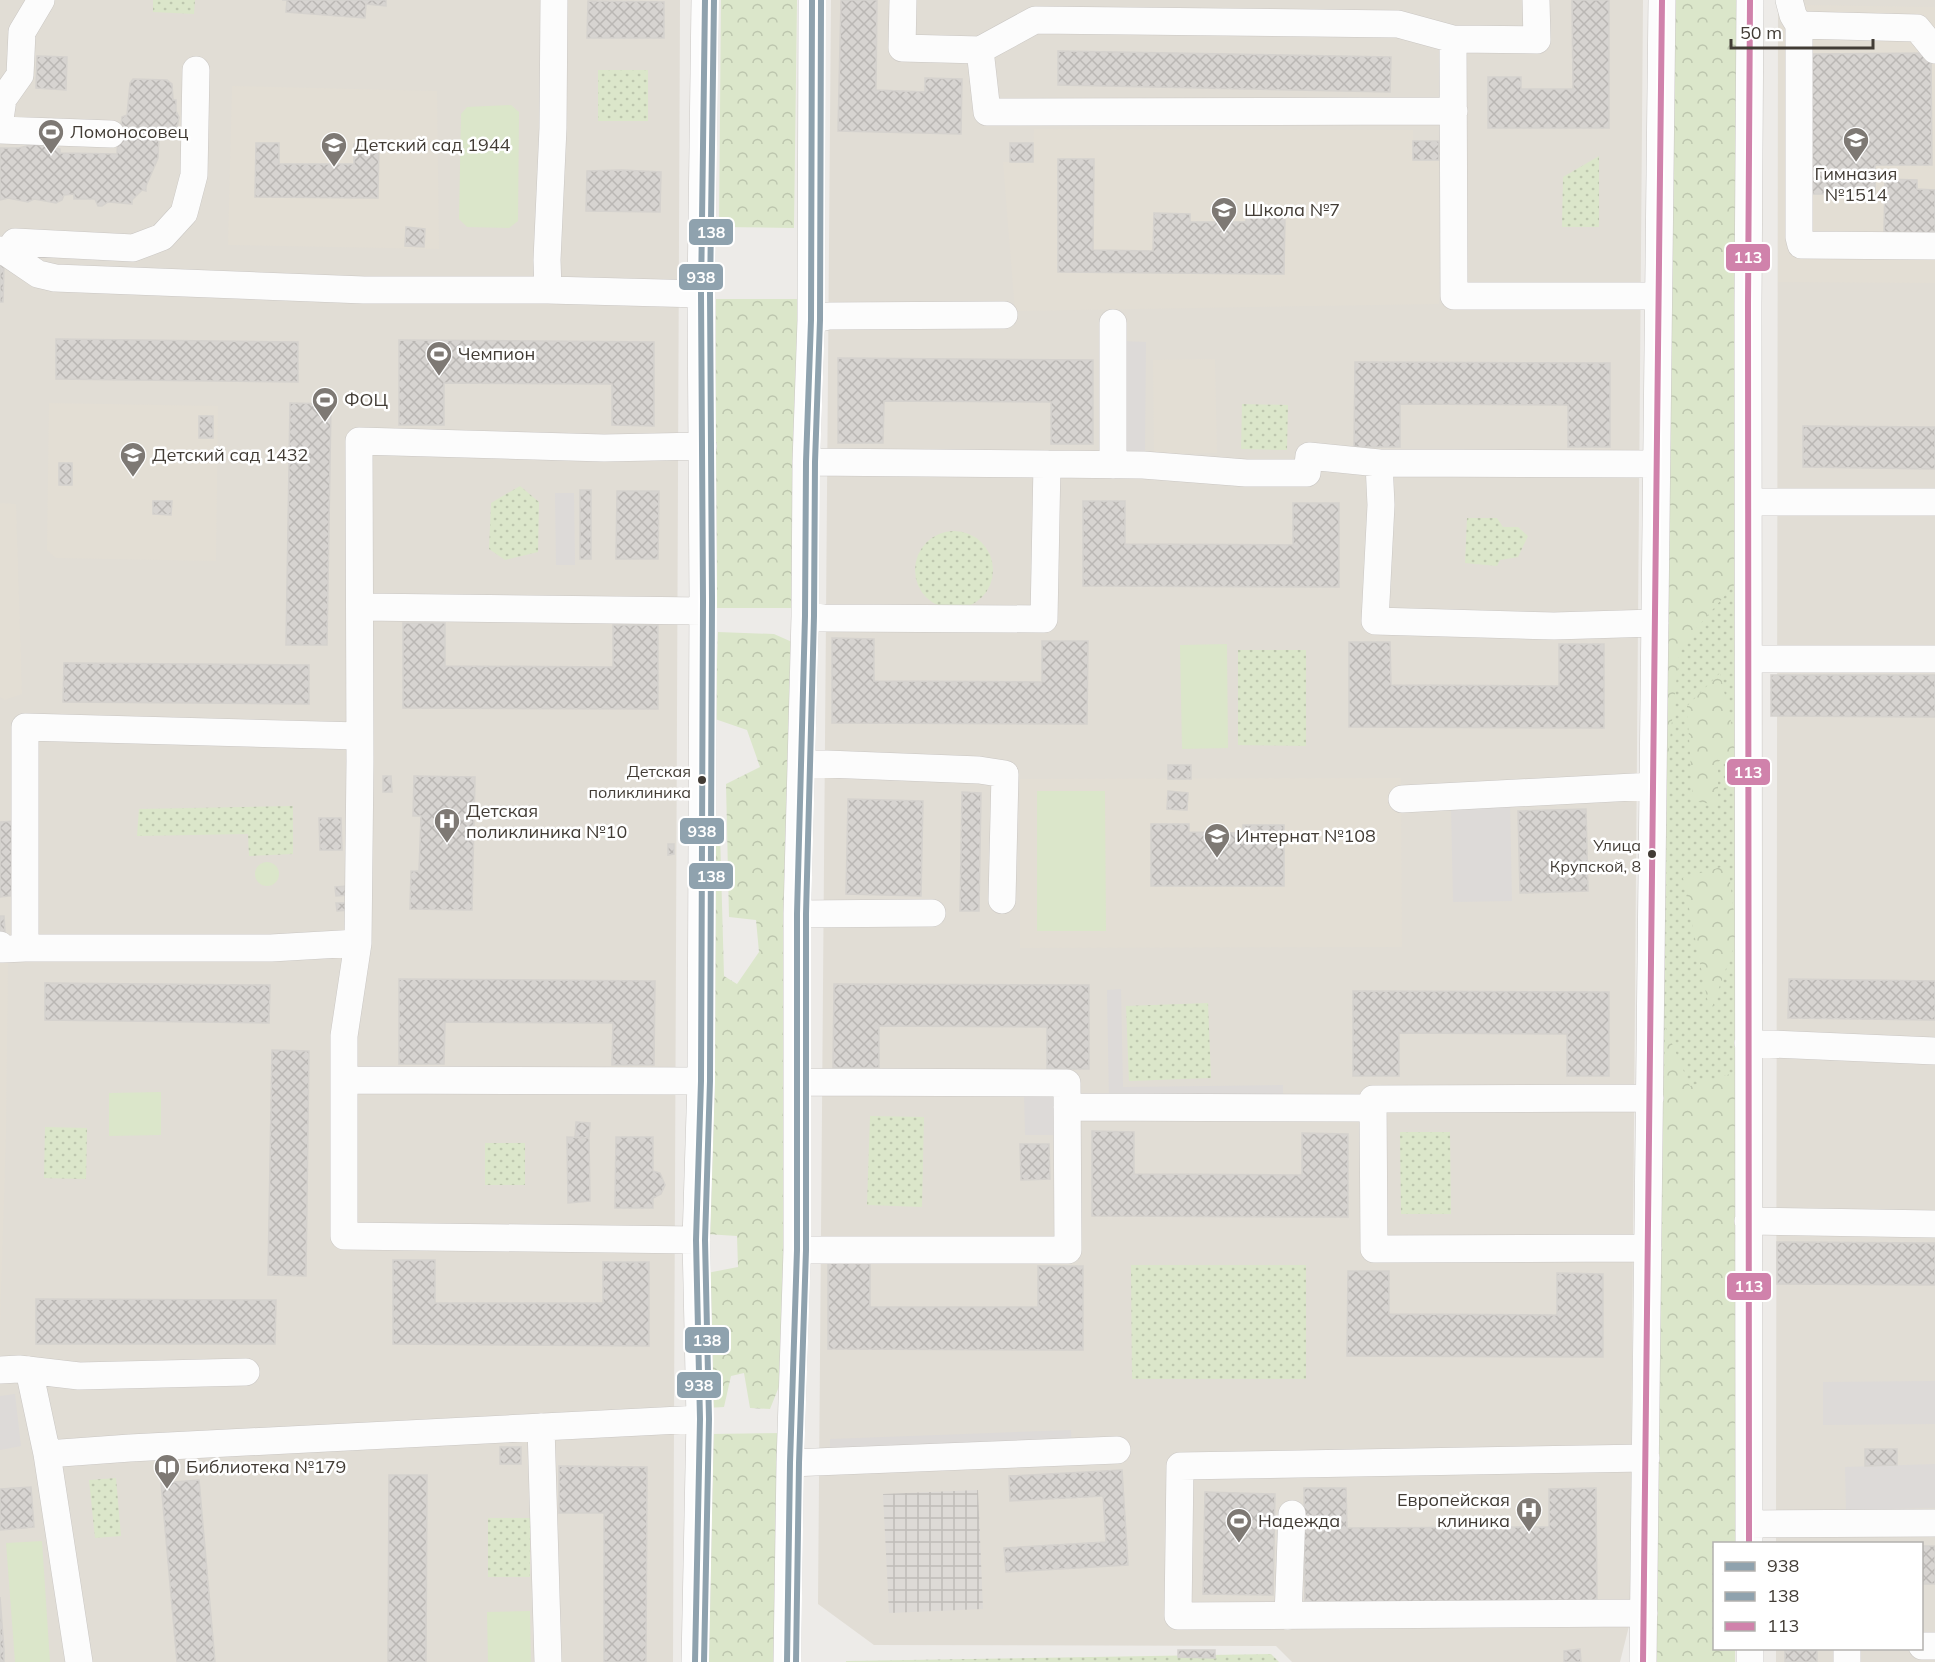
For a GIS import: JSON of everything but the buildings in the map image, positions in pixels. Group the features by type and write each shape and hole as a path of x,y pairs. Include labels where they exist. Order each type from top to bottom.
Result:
{"street":[{"path":"0,119 3,99 20,75 22,32 41,0"},
{"path":"548,290 554,0"},
{"path":"695,1662 700,1419 696,1240 701,1081 703,446 701,294 705,0"},
{"path":"787,1662 790,1462 797,1250 797,914 811,320 812,0"},
{"path":"903,0 902,48 980,50 1035,20 1398,24 1453,39 1537,39 1536,0"},
{"path":"1643,1662 1662,0"},
{"path":"1750,0 1748,304 1749,1534 1935,1523"},
{"path":"1935,50 1917,28 1794,12 1801,245 1935,246"},
{"path":"1453,39 1454,296 1658,296"},
{"path":"980,50 987,112 1454,111"},
{"path":"196,70 194,175 184,213 162,237 133,248 15,242 4,252 38,274 55,278 364,290 548,290 701,294"},
{"path":"0,130 111,134"},
{"path":"811,320 828,316 1004,315"},
{"path":"1113,323 1113,465"},
{"path":"696,1240 344,1236 344,1036 358,944 359,441 604,448 703,446"},
{"path":"806,462 1154,465 1246,472 1307,473 1309,456 1379,463 1656,464"},
{"path":"1379,463 1378,483 1381,504 1375,621 1554,626 1655,623"},
{"path":"805,616 1044,619 1047,464"},
{"path":"1749,502 1935,502"},
{"path":"360,607 703,611"},
{"path":"1749,659 1935,659"},
{"path":"358,944 271,948 13,946 25,727 359,736"},
{"path":"801,763 979,770 1005,774 1002,900"},
{"path":"1402,799 1653,786"},
{"path":"797,914 933,913"},
{"path":"1748,1042 1935,1051"},
{"path":"344,1080 701,1081"},
{"path":"797,1082 1067,1083 1068,1250 797,1250"},
{"path":"1648,1248 1374,1249 1373,1099 1650,1098"},
{"path":"1067,1107 1373,1108"},
{"path":"1748,1221 1935,1224"},
{"path":"0,1370 29,1370 79,1377 246,1372"},
{"path":"29,1370 47,1454 79,1662"},
{"path":"47,1454 700,1419"},
{"path":"541,1427 548,1662"},
{"path":"790,1462 1117,1450"},
{"path":"1644,1613 1178,1616 1180,1466 1646,1458"},
{"path":"1288,1616 1292,1514"}],"shaded area":[{"path":"0,0 680,0 673,1662 0,1662"},
{"path":"831,0 1643,0 1630,1622 1620,1662 1292,1662 1276,1646 874,1645 818,1604"},
{"path":"1778,0 1935,0 1935,1662 1776,1662 1776,1650 1923,1650 1923,1542 1776,1542"},
{"name":"Гимназия №1514","path":"1803,5 1935,7 1935,283 1778,282 1778,29"},
{"name":"Детский сад 1944","path":"232,86 437,91 439,249 228,245"},
{"name":"Школа №7","path":"1034,129 1413,130 1413,160 1439,160 1439,304 1015,311 1003,162 1033,162"},
{"path":"1122,341 1146,342 1145,456 1122,456"},
{"path":"1215,359 1217,453 1154,454 1153,360"},
{"name":"Детский сад 1432","path":"49,403 218,406 216,561 56,558 47,550"},
{"path":"555,493 574,493 575,565 556,565"},
{"path":"0,503 16,504 22,694 5,700 0,697"},
{"path":"1401,778 1402,947 1020,948 1020,779"},
{"path":"1510,803 1512,901 1453,902 1451,805"},
{"path":"0,961 8,961 6,1135 0,1324"},
{"path":"1121,989 1123,1087 1283,1085 1283,1099 1109,1102 1107,990"},
{"path":"1068,1092 1069,1135 1025,1135 1024,1093"},
{"path":"1935,1381 1935,1424 1823,1425 1823,1382"},
{"path":"15,1394 21,1446 0,1450 0,1396"},
{"path":"1071,1430 1072,1452 830,1461 830,1439"},
{"path":"1935,1464 1935,1508 1846,1510 1845,1467"},
{"path":"978,1490 983,1609 889,1613 883,1494"}],"green space":[{"path":"153,0 195,0 194,14 153,12"},
{"path":"721,0 797,0 794,228 719,227"},
{"path":"1667,0 1743,0 1736,1542 1713,1542 1713,1650 1735,1650 1735,1662 1651,1662"},
{"path":"1670,0 1741,0 1742,576 1680,647 1661,822"},
{"path":"598,70 648,70 648,121 598,121"},
{"path":"511,105 519,112 518,221 509,228 467,227 459,219 461,114 467,107"},
{"path":"1599,156 1599,227 1562,227 1563,177"},
{"path":"716,299 800,299 799,608 715,608"},
{"path":"1242,404 1288,405 1287,450 1241,449"},
{"path":"520,486 539,502 538,552 505,560 489,549 491,503"},
{"path":"1467,518 1497,518 1503,527 1518,527 1528,536 1518,557 1500,560 1497,566 1465,563"},
{"path":"954,531 969,534 982,542 990,555 993,570 990,585 982,598 969,606 954,609 939,606 926,598 918,585 915,570 918,555 926,542 939,534"},
{"path":"718,632 774,634 792,642 786,1369 770,1409 750,1408 744,1373 731,1376 724,1407 706,1408 707,1273 738,1267 737,1236 706,1234 709,831 720,832 724,976 737,984 759,952 756,920 729,917 726,784 760,767 747,730 715,719"},
{"path":"1227,644 1228,748 1182,749 1180,645"},
{"path":"1238,650 1306,650 1306,746 1238,745"},
{"path":"1720,673 1737,749 1718,762 1718,805 1693,801 1687,706"},
{"path":"1037,791 1105,791 1106,931 1037,931"},
{"path":"293,806 293,854 249,856 248,834 137,836 139,809"},
{"path":"267,862 272,863 278,869 278,879 272,885 267,886 262,885 256,879 255,874 256,869 262,863"},
{"path":"1728,865 1737,938 1710,1013 1683,878"},
{"path":"1208,1003 1211,1078 1129,1081 1126,1006"},
{"path":"1665,1027 1690,1086 1737,1072 1735,1542 1713,1542 1713,1650 1734,1650 1734,1662 1653,1662"},
{"path":"161,1092 161,1135 109,1136 109,1093"},
{"path":"870,1116 924,1117 922,1207 867,1205"},
{"path":"45,1127 87,1128 86,1179 44,1178"},
{"path":"1400,1132 1450,1132 1451,1214 1401,1214"},
{"path":"485,1143 525,1143 525,1185 485,1185"},
{"path":"1131,1265 1306,1265 1306,1379 1132,1379"},
{"path":"782,1433 783,1662 705,1662 710,1434"},
{"path":"116,1478 121,1536 95,1538 89,1480"},
{"path":"488,1518 530,1518 530,1577 488,1577"},
{"path":"42,1541 50,1662 15,1662 6,1543"},
{"path":"530,1611 531,1662 488,1662 487,1612"},
{"path":"1271,1654 1279,1662 846,1662 846,1661"}],"transit line":[{"name":"938","path":"695,1662 700,1419 696,1240 701,1081 703,600 701,294 705,0"},
{"name":"138","path":"704,1662 709,1419 705,1240 710,1081 712,600 710,294 714,0"},
{"name":"938","path":"787,1662 790,1463 797,1250 797,914 811,320 812,0"},
{"name":"138","path":"796,1662 799,1463 806,1250 806,914 820,320 821,0"},
{"name":"113","path":"1643,1662 1662,0"},
{"name":"113","path":"1749,1542 1748,304 1750,0"}],"place":[{"name":"Ломоносовец","path":"51,155"},
{"name":"Гимназия №1514","path":"1856,163"},
{"name":"Детский сад 1944","path":"334,168"},
{"name":"Школа №7","path":"1224,233"},
{"name":"Чемпион","path":"439,377"},
{"name":"ФОЦ","path":"325,423"},
{"name":"Детский сад 1432","path":"133,478"},
{"name":"Детская поликлиника","path":"702,780"},
{"name":"Детская поликлиника №10","path":"447,844"},
{"name":"Улица Крупской, 8","path":"1652,854"},
{"name":"Интернат №108","path":"1217,859"},
{"name":"Библиотека №179","path":"167,1490"},
{"name":"Европейская клиника","path":"1529,1533"},
{"name":"Надежда","path":"1239,1544"}]}
